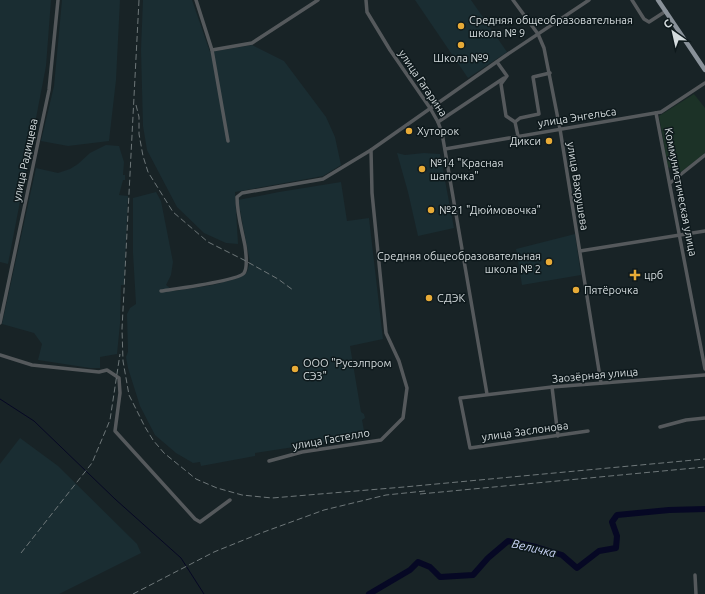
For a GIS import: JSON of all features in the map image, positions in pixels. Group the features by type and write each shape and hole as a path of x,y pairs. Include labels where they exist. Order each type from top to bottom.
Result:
{"main road":[{"path":"658,0 705,70"}],"street":[{"name":"улица Радищева","path":"0,323 2,303 50,90 58,0"},
{"path":"196,0 212,50 228,141"},
{"path":"212,50 252,43 318,0"},
{"name":"улица Гагарина","path":"366,0 367,12 390,50 430,108 442,133 487,394"},
{"name":"улица Вахрушева","path":"513,0 538,34 544,48 550,74 601,383"},
{"path":"161,292 216,282 240,275 244,272 246,266 245,247 237,206 237,197 242,193 323,179 371,150 589,0"},
{"path":"632,0 644,19 649,22 666,11"},
{"path":"497,62 507,76"},
{"path":"515,122 520,118 539,114 533,77 550,74"},
{"path":"507,76 501,84 506,116 515,122 518,136"},
{"path":"438,122 507,76"},
{"name":"улица Энгельса","path":"445,149 661,112 705,83"},
{"name":"Коммунистическая улица","path":"656,113 705,369"},
{"name":"улица Гастелло","path":"269,461 302,452 381,440 403,418 407,388 399,361 386,333 372,193 371,150"},
{"path":"670,183 705,154"},
{"path":"580,251 705,231"},
{"path":"0,355 32,365 99,372 107,370 119,378 120,393 115,431 195,519 200,522 230,500"},
{"name":"Заозёрная улица","path":"487,394 705,375"},
{"path":"552,388 558,436"},
{"name":"улица Заслонова","path":"487,394 460,398 470,448 588,431"},
{"path":"660,427 686,420 705,418"},
{"path":"695,575 696,594"}],"shaded area":[{"path":"0,0 51,0 46,66 8,264 0,262"},
{"path":"62,0 120,0 116,80 109,141 68,146 41,141 54,86"},
{"path":"143,0 192,0 210,52 252,45 284,61 326,117 335,137 341,165 323,176 235,192 238,244 226,243 204,233 177,207 147,150 143,126 141,50"},
{"name":"Средняя общеобразовательная школа № 9","path":"415,0 471,0 507,52 468,78"},
{"path":"106,145 119,146 124,162 123,175 125,175 125,180 123,180 119,195 128,196 124,285 121,285 120,324 117,354 100,357 100,368 90,368 38,360 42,344 34,333 2,324 36,168 58,173 70,169 90,153"},
{"path":"397,153 405,155 424,153 440,154 454,228 418,236"},
{"path":"341,182 347,221 369,218 383,339 350,346 361,412 364,414 365,418 362,420 365,436 255,453 255,456 201,466 200,462 193,463 176,453 155,435 140,406 128,368 126,357 128,352 127,314 130,308 136,304 133,253 133,198 156,192 161,201 173,262 171,275 166,285 174,291 213,285 235,279 247,272 250,262 238,200"},
{"name":"Средняя общеобразовательная школа № 2","path":"575,234 581,275 522,285 516,249"},
{"path":"20,438 58,466 137,544 141,553 59,594 0,594 0,464"}],"green space":[{"path":"694,94 705,108 705,153 681,172 668,167 659,116"}],"waterway":[{"path":"0,399 34,421 115,499 181,558 204,594"},
{"name":"Величка","path":"369,594 410,570 418,562 430,567 440,577 473,575 488,558 508,541 536,547 562,555 577,568 599,551 616,548 617,536 612,522 617,515 669,510 705,509"}],"railway":[{"path":"139,0 122,329 123,361 129,395 153,440 164,453 196,479 217,488 242,495 272,498 705,459"},
{"path":"136,105 139,117 139,134 148,172 173,212 208,242 278,279 293,290"},
{"path":"21,553 92,463 110,420 120,354"},
{"path":"420,494 705,467"},
{"path":"133,594 214,552 324,510 386,495 425,491"}],"place":[{"name":"Средняя общеобразовательная школа № 9","path":"461,26"},
{"name":"Школа №9","path":"461,45"},
{"name":"Хуторок","path":"409,131"},
{"name":"Дикси","path":"549,141"},
{"name":"№14 \"Красная шапочка\"","path":"422,169"},
{"name":"№21 \"Дюймовочка\"","path":"431,210"},
{"name":"Средняя общеобразовательная школа № 2","path":"549,262"},
{"name":"црб","path":"635,275"},
{"name":"Пятёрочка","path":"576,290"},
{"name":"СДЭК","path":"429,298"},
{"name":"ООО \"Русэлпром СЭЗ\"","path":"295,369"}]}
